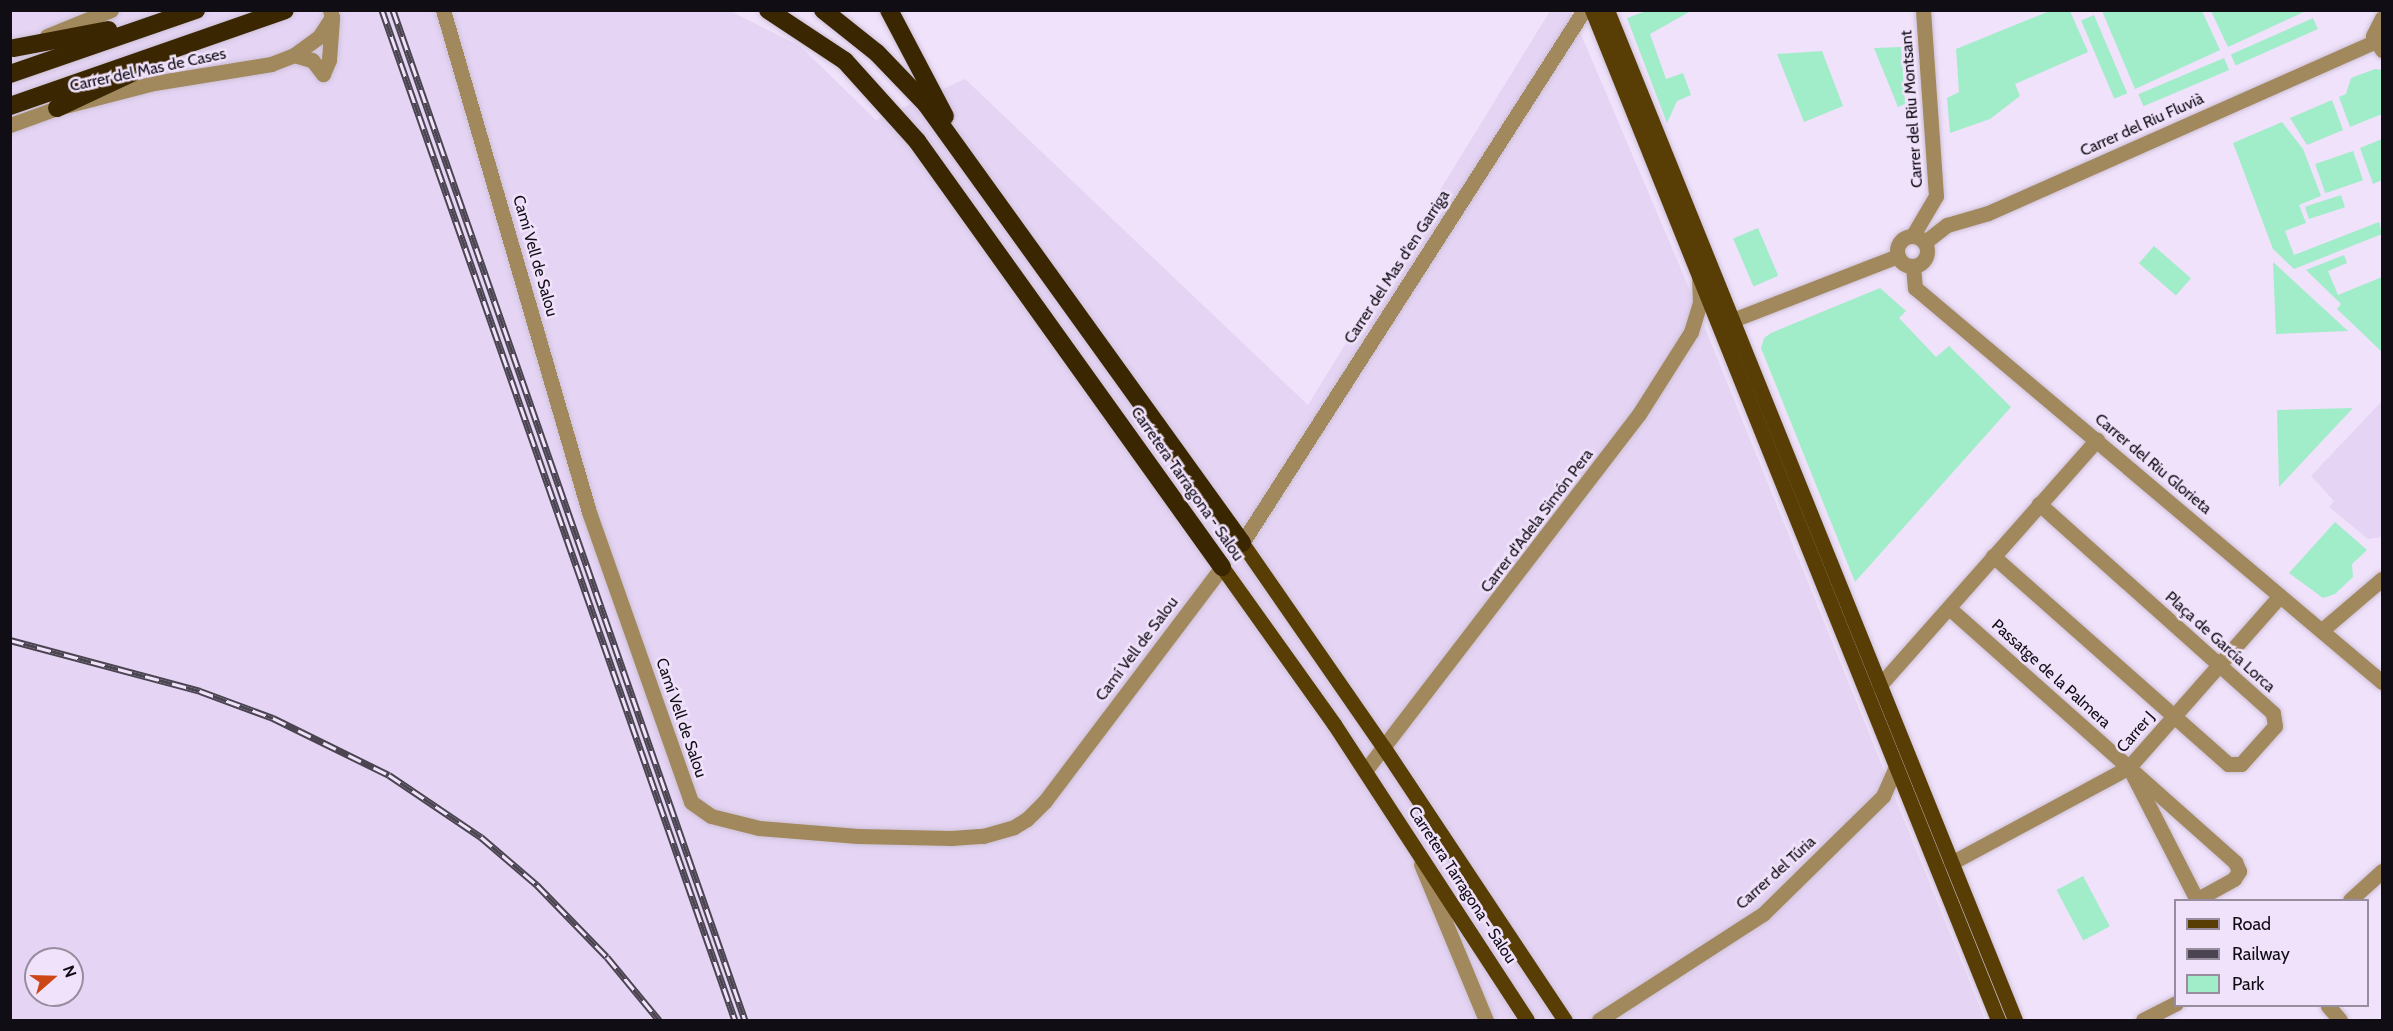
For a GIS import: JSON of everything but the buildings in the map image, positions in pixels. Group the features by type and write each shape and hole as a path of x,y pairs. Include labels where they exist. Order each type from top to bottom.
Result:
{"highway":[{"path":"10,106 285,10"},
{"name":"Carretera Tarragona - Salou","path":"768,10 845,61 917,141 1222,567"},
{"name":"Carretera Tarragona - Salou","path":"823,10 876,53 926,104 1242,543"},
{"path":"889,10 976,173"},
{"path":"12,49 194,11"},
{"path":"10,74 194,11"},
{"path":"57,108 176,49"}],"main road":[{"path":"1592,10 1895,769 1998,1020"},
{"path":"1607,10 1730,321 2015,1020"},
{"name":"Carretera Tarragona - Salou","path":"1242,543 1384,748 1565,1020"},
{"name":"Carretera Tarragona - Salou","path":"1222,567 1365,771 1527,1020"}],"street":[{"path":"12,49 111,10"},
{"name":"Camí Vell de Salou","path":"443,10 589,512 692,802 711,816 759,828 858,836 951,838 983,836 1014,826 1027,819 1045,801 1222,567"},
{"name":"Carrer del Mas d'en Garriga","path":"1242,543 1584,10"},
{"name":"Carrer del Riu Montsant","path":"1919,238 1936,196 1923,10"},
{"name":"Carrer del Mas de Cases","path":"294,55 312,60 323,74 329,60 331,14"},
{"name":"Carrer del Mas de Cases","path":"10,125 57,108 154,83 271,63 294,55 319,37 331,14"},
{"path":"2378,16 2373,29 2378,46"},
{"name":"Carrer del Riu Fluvià","path":"1919,238 1947,225 1974,219 2378,46"},
{"path":"1919,238 1926,257 1913,266 1904,264 1898,256 1901,240 1919,238"},
{"path":"1730,321 1898,256"},
{"name":"Carrer del Riu Glorieta","path":"1913,266 1916,288 2382,682"},
{"name":"Carrer d'Adela Simón Pera","path":"1365,771 1639,414 1691,332 1700,303 1698,274"},
{"path":"1879,686 2097,440"},
{"name":"Plaça de García Lorca","path":"1993,556 2228,764 2241,764 2275,726 2273,713 2039,504"},
{"path":"2322,630 2382,579"},
{"name":"Carrer J","path":"1951,863 2129,767 2280,596"},
{"name":"Passatge de la Palmera","path":"1948,608 2235,862 2239,871 2234,879 2198,899"},
{"name":"Passatge de la Palmera","path":"2129,767 2195,899"},
{"name":"Carrer del Túria","path":"1599,1020 1762,914 1883,796 1895,769"},
{"path":"1413,845 1486,1020"},
{"path":"2351,899 2382,871"},
{"path":"2143,1020 2174,1004"},
{"path":"2330,1007 2340,1020"}],"shaded area":[{"path":"10,11 730,11 800,46 876,120 965,79 1308,405 1550,11 1571,11 1684,276 1985,1020 11,1020"},
{"path":"2382,401 2382,537 2368,539 2329,507 2334,501 2311,476"}],"green space":[{"path":"2052,10 2070,11 2088,52 2015,84 2020,96 1990,119 1950,133 1947,98 1959,92 1956,49"},
{"path":"1646,11 1691,11 1650,34 1666,79 1683,73 1691,95 1677,101 1667,123 1627,18"},
{"path":"2102,11 2202,11 2220,50 2135,89"},
{"path":"2211,11 2306,11 2228,47"},
{"path":"2094,15 2127,93 2114,99 2081,20"},
{"path":"2313,18 2318,29 2236,66 2231,55"},
{"path":"1901,47 1905,104 1898,107 1874,48"},
{"path":"1822,51 1843,106 1804,122 1777,54"},
{"path":"2224,58 2229,70 2143,106 2138,94"},
{"path":"2375,69 2382,70 2382,114 2350,127 2339,97 2346,94 2351,78"},
{"path":"2332,100 2343,130 2307,145 2290,118"},
{"path":"2282,122 2303,149 2321,196 2299,205 2306,223 2285,231 2294,255 2379,222 2382,234 2294,269 2273,249 2233,143"},
{"path":"2382,139 2382,180 2373,184 2360,148"},
{"path":"2353,151 2363,180 2325,193 2315,164"},
{"path":"2341,195 2345,207 2309,219 2305,207"},
{"path":"1758,228 1778,276 1753,286 1733,239"},
{"path":"2154,246 2191,278 2176,296 2139,263"},
{"path":"2344,255 2347,263 2328,271 2338,295 2382,277 2382,352 2337,309 2341,304 2306,270"},
{"path":"2273,262 2348,331 2276,334"},
{"path":"1880,288 1906,311 1899,318 1936,357 1949,346 2011,407 1855,582 1761,348 1764,338 1771,333"},
{"path":"2353,408 2279,487 2277,410"},
{"path":"2335,522 2367,550 2352,564 2353,577 2335,594 2323,598 2289,573"},
{"path":"2083,876 2110,926 2083,940 2057,890"}],"railway":[{"path":"382,10 735,1020"},
{"path":"393,10 745,1020"},
{"path":"10,640 200,691 273,718 389,775 481,837 537,885 607,957 659,1020"}]}
